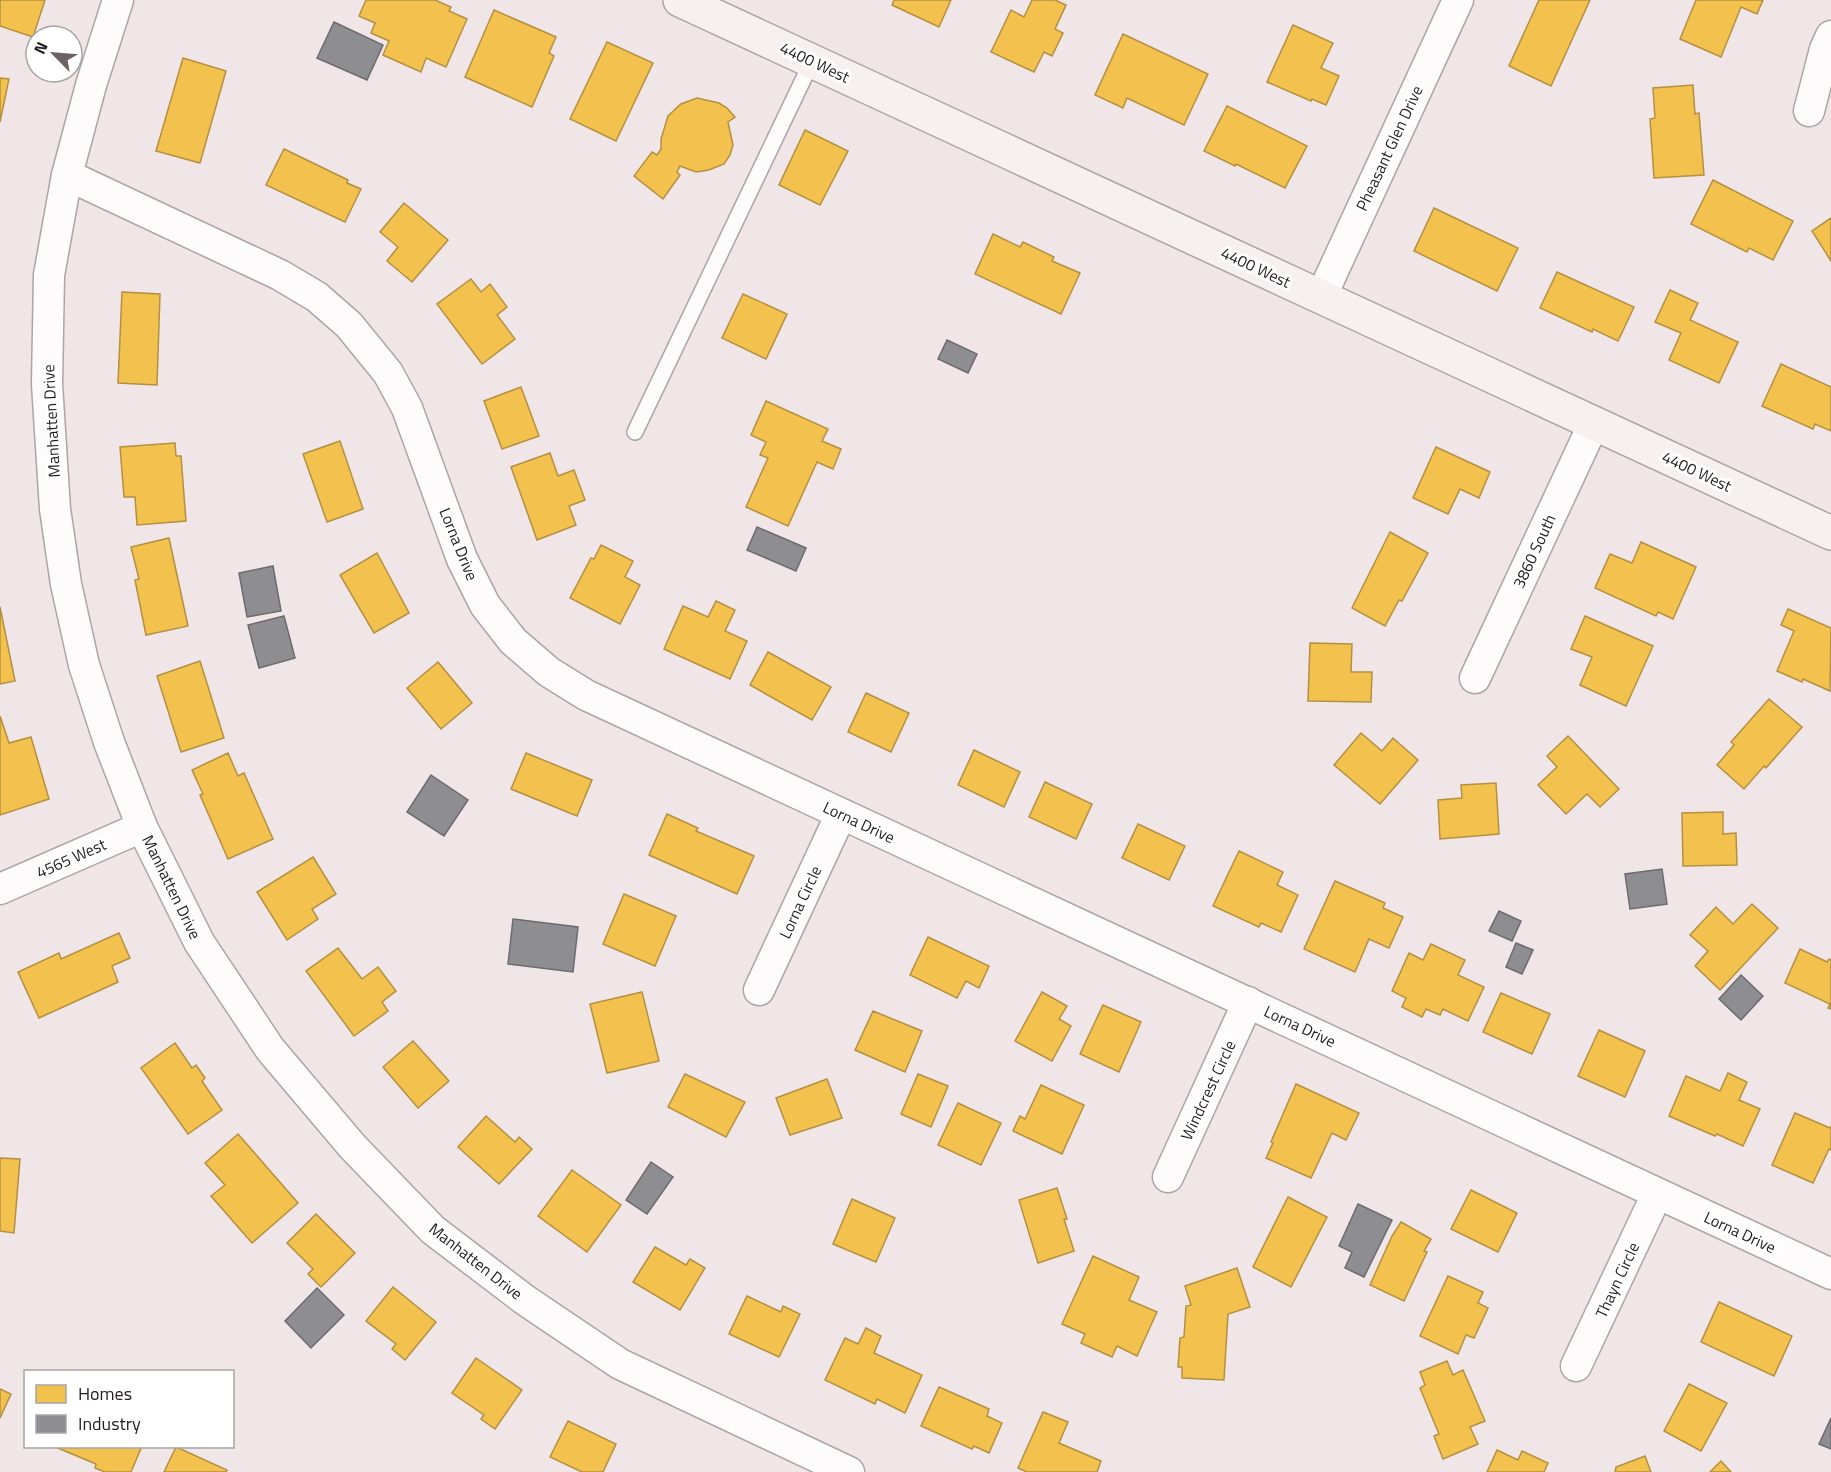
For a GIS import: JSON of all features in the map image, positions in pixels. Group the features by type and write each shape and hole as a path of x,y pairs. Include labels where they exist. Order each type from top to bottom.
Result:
{"street":[{"name":"Manhatten Drive","path":"118,0 91,85 67,176 49,275 47,384 55,509 66,584 84,665 109,742 142,827 199,942 270,1049 352,1146 433,1230 525,1300 620,1364 849,1472"},
{"name":"4400 West","path":"680,0 1831,533"},
{"name":"Pheasant Glen Drive","path":"1321,297 1458,0"},
{"path":"1809,111 1825,49 1831,36"},
{"name":"Lorna Drive","path":"67,176 280,275 317,297 349,325 388,373 407,408 462,559 485,605 513,641 549,672 586,695 1831,1274"},
{"name":"3860 South","path":"1475,678 1594,423"},
{"name":"Lorna Circle","path":"759,990 841,814"},
{"name":"4565 West","path":"0,889 142,827"},
{"name":"Windcrest Circle","path":"1168,1178 1248,1002"},
{"name":"Thayn Circle","path":"1576,1366 1657,1194"}],"lane":[{"path":"635,432 812,61"}],"building: Homes":[{"path":"0,0 45,0 37,24 24,24 24,34 0,26"},
{"path":"366,0 435,0 451,7 449,11 467,19 446,67 426,58 421,72 383,55 389,41 371,33 375,23 359,16"},
{"path":"894,0 951,0 939,27 892,5"},
{"path":"1032,0 1055,0 1066,5 1055,29 1063,33 1052,56 1044,52 1034,72 991,52 1011,10 1024,17"},
{"path":"1539,0 1590,0 1551,86 1509,66"},
{"path":"1696,0 1763,0 1757,14 1741,7 1721,57 1680,39"},
{"path":"494,10 556,37 549,53 554,56 532,107 465,77"},
{"path":"1293,25 1333,43 1321,68 1339,76 1326,105 1267,82"},
{"path":"1123,34 1208,74 1184,125 1127,98 1123,108 1095,95"},
{"path":"607,42 653,63 616,141 570,119"},
{"path":"183,58 226,71 200,163 156,151"},
{"path":"0,78 9,79 0,122"},
{"path":"1693,85 1695,114 1699,113 1704,175 1654,178 1650,119 1655,118 1653,88"},
{"path":"697,98 719,103 735,117 728,122 733,145 730,155 724,164 709,170 696,172 680,166 677,172 680,175 663,199 634,176 652,152 657,155 661,149 661,139 668,116 681,104"},
{"path":"1227,106 1307,146 1285,188 1204,151"},
{"path":"805,130 848,151 820,205 779,185"},
{"path":"284,149 348,180 347,183 361,189 345,222 266,185"},
{"path":"1713,180 1793,221 1773,260 1749,248 1747,252 1691,224"},
{"path":"404,203 448,240 412,282 387,261 398,247 380,232"},
{"path":"1434,208 1518,248 1497,291 1414,251"},
{"path":"1831,218 1831,261 1812,231"},
{"path":"993,234 1020,247 1023,242 1054,257 1052,261 1080,273 1061,314 975,274"},
{"path":"1557,272 1634,307 1618,341 1593,329 1592,332 1540,308"},
{"path":"471,279 481,292 490,284 507,307 497,315 515,339 482,364 437,304"},
{"path":"1670,290 1698,303 1690,320 1738,342 1719,383 1669,360 1681,333 1655,322"},
{"path":"122,292 160,294 157,385 118,383"},
{"path":"743,294 787,314 766,359 722,338"},
{"path":"1781,364 1831,387 1831,431 1815,424 1813,429 1762,406"},
{"path":"521,387 539,436 502,449 484,401"},
{"path":"766,401 828,429 822,441 841,449 833,469 817,462 788,526 746,507 768,458 760,455 766,442 751,435"},
{"path":"340,441 363,509 327,522 303,454"},
{"path":"175,443 176,456 181,456 186,521 137,525 135,497 124,497 120,447"},
{"path":"1436,447 1490,472 1479,498 1460,489 1448,514 1413,498"},
{"path":"550,453 558,476 574,470 585,500 569,506 576,525 537,540 511,467"},
{"path":"1390,532 1428,553 1402,601 1399,600 1385,626 1352,608"},
{"path":"169,538 188,626 146,635 135,580 139,579 131,547"},
{"path":"1641,542 1696,567 1673,619 1658,612 1656,616 1595,588 1610,554 1632,563"},
{"path":"601,545 633,561 625,577 640,585 620,624 570,598 591,558 594,559"},
{"path":"377,553 409,613 374,633 340,575"},
{"path":"716,601 735,610 725,631 747,641 730,679 664,649 683,606 708,617"},
{"path":"0,607 15,681 0,684"},
{"path":"1788,609 1831,628 1830,691 1777,671 1794,631 1781,625"},
{"path":"1585,616 1653,646 1626,706 1580,685 1592,657 1571,649"},
{"path":"1310,643 1352,644 1351,672 1372,672 1371,702 1308,701"},
{"path":"768,652 831,687 812,720 750,685"},
{"path":"200,661 224,738 181,752 157,676"},
{"path":"438,662 472,703 441,729 407,688"},
{"path":"866,693 909,713 891,752 848,732"},
{"path":"1769,699 1802,727 1744,789 1717,765 1734,745 1731,742"},
{"path":"0,716 9,743 31,737 49,799 0,815"},
{"path":"1361,733 1382,751 1393,738 1418,760 1380,804 1334,765"},
{"path":"1568,736 1619,789 1600,807 1587,794 1566,814 1538,785 1557,767 1547,756"},
{"path":"974,750 1020,772 1004,807 958,785"},
{"path":"228,753 238,776 244,773 273,839 228,859 200,795 203,794 192,770"},
{"path":"526,753 592,780 577,816 511,789"},
{"path":"1045,782 1092,804 1076,839 1029,817"},
{"path":"1496,783 1499,834 1440,839 1438,800 1462,798 1461,785"},
{"path":"1723,812 1723,834 1736,833 1737,865 1683,866 1682,813"},
{"path":"667,814 698,828 696,831 754,856 737,894 649,855"},
{"path":"1138,824 1185,846 1169,880 1122,858"},
{"path":"1239,851 1283,872 1277,885 1298,895 1281,932 1261,923 1259,927 1213,906"},
{"path":"313,857 336,894 312,909 318,919 287,940 257,892"},
{"path":"1335,881 1385,903 1383,908 1403,917 1389,948 1369,939 1355,972 1304,949"},
{"path":"624,894 676,916 655,966 603,944"},
{"path":"1752,904 1778,928 1720,990 1695,966 1708,951 1690,935 1716,907 1733,924"},
{"path":"119,933 130,958 112,966 118,982 39,1018 18,972 59,953 61,959"},
{"path":"928,937 989,966 979,988 966,981 957,998 910,975"},
{"path":"1431,944 1465,960 1458,975 1484,987 1468,1021 1443,1009 1440,1015 1426,1009 1422,1017 1402,1007 1406,998 1392,991 1409,953 1423,960"},
{"path":"338,948 362,979 378,967 396,991 382,1002 388,1011 354,1036 306,971"},
{"path":"1800,949 1827,962 1831,960 1831,1009 1828,1008 1830,1004 1785,983"},
{"path":"642,992 659,1061 607,1073 590,1004"},
{"path":"1042,992 1067,1006 1059,1019 1071,1026 1052,1061 1015,1041"},
{"path":"1501,993 1550,1014 1532,1054 1483,1032"},
{"path":"1103,1005 1141,1022 1119,1072 1080,1054"},
{"path":"873,1011 922,1031 905,1072 855,1050"},
{"path":"1599,1030 1645,1051 1625,1097 1578,1076"},
{"path":"413,1041 449,1081 418,1108 383,1067"},
{"path":"175,1043 192,1068 196,1065 205,1078 202,1081 222,1110 188,1134 141,1068"},
{"path":"1728,1073 1747,1082 1739,1100 1760,1109 1743,1146 1669,1116 1686,1076 1720,1091"},
{"path":"685,1074 745,1102 726,1137 668,1107"},
{"path":"918,1074 948,1086 931,1127 901,1114"},
{"path":"827,1079 842,1118 790,1135 776,1098"},
{"path":"1296,1084 1359,1113 1346,1140 1332,1133 1311,1178 1266,1158"},
{"path":"1041,1085 1084,1105 1062,1154 1013,1131 1020,1116 1025,1119"},
{"path":"958,1103 1001,1123 981,1165 938,1145"},
{"path":"1795,1113 1830,1128 1831,1126 1831,1150 1829,1149 1813,1183 1772,1165"},
{"path":"486,1116 515,1142 519,1137 532,1149 499,1184 458,1147"},
{"path":"238,1134 298,1203 252,1243 211,1196 225,1185 205,1163"},
{"path":"0,1158 20,1159 14,1233 0,1231"},
{"path":"572,1170 621,1205 587,1252 538,1216"},
{"path":"1057,1188 1074,1251 1038,1263 1019,1200"},
{"path":"1471,1190 1517,1213 1498,1252 1451,1229"},
{"path":"1288,1197 1327,1217 1291,1287 1253,1267"},
{"path":"852,1199 895,1218 876,1262 833,1244"},
{"path":"316,1214 355,1253 321,1287 308,1274 313,1269 287,1243"},
{"path":"1401,1222 1431,1239 1404,1301 1370,1285 1392,1236"},
{"path":"655,1247 686,1265 690,1259 705,1268 680,1310 633,1282"},
{"path":"1093,1256 1139,1277 1129,1300 1157,1312 1137,1356 1117,1346 1112,1357 1081,1343 1085,1334 1062,1324"},
{"path":"1237,1268 1250,1307 1228,1314 1224,1380 1182,1378 1182,1367 1178,1367 1180,1338 1184,1337 1186,1306 1191,1305 1185,1286"},
{"path":"1448,1276 1483,1292 1478,1303 1488,1308 1474,1338 1466,1335 1458,1354 1420,1336"},
{"path":"393,1287 436,1322 405,1360 392,1349 396,1344 366,1321"},
{"path":"747,1296 781,1312 783,1306 800,1314 779,1357 729,1334"},
{"path":"1719,1302 1792,1336 1774,1376 1701,1342"},
{"path":"866,1328 881,1336 874,1353 922,1375 905,1413 877,1399 875,1404 825,1380 845,1338 858,1344"},
{"path":"476,1358 522,1390 495,1429 481,1419 484,1415 452,1393"},
{"path":"1447,1361 1453,1375 1463,1370 1485,1421 1470,1427 1478,1444 1443,1459 1434,1436 1439,1434 1420,1388 1425,1385 1420,1372"},
{"path":"1689,1384 1727,1403 1701,1451 1664,1431"},
{"path":"939,1387 989,1409 987,1416 1002,1423 989,1453 974,1446 972,1449 921,1426"},
{"path":"0,1389 11,1394 0,1418"},
{"path":"1043,1412 1068,1422 1059,1443 1101,1461 1097,1472 1027,1472 1018,1468"},
{"path":"568,1421 616,1444 603,1472 582,1472 550,1457"},
{"path":"58,1448 141,1448 131,1472 105,1472 95,1468 96,1464"},
{"path":"176,1448 227,1470 226,1472 164,1472"},
{"path":"1497,1450 1518,1460 1522,1451 1548,1463 1544,1472 1487,1472"},
{"path":"1645,1456 1651,1472 1615,1472 1616,1467"},
{"path":"1721,1461 1731,1472 1710,1472"}],"building: Industry":[{"path":"334,22 383,45 367,80 317,58"},
{"path":"947,340 977,354 968,373 938,359"},
{"path":"757,527 806,548 796,571 747,550"},
{"path":"273,566 281,611 247,617 239,573"},
{"path":"284,616 295,658 259,668 248,625"},
{"path":"431,775 468,800 444,836 407,812"},
{"path":"1662,869 1667,904 1630,909 1625,874"},
{"path":"1499,911 1521,921 1512,941 1489,931"},
{"path":"513,919 578,927 573,972 508,964"},
{"path":"1516,943 1533,950 1522,974 1506,967"},
{"path":"1741,975 1763,996 1741,1020 1719,999"},
{"path":"651,1162 673,1177 647,1214 626,1200"},
{"path":"1358,1204 1392,1220 1364,1277 1345,1268 1352,1252 1339,1246"},
{"path":"317,1288 344,1315 311,1348 285,1321"},
{"path":"1831,1418 1831,1449 1819,1444"}]}
